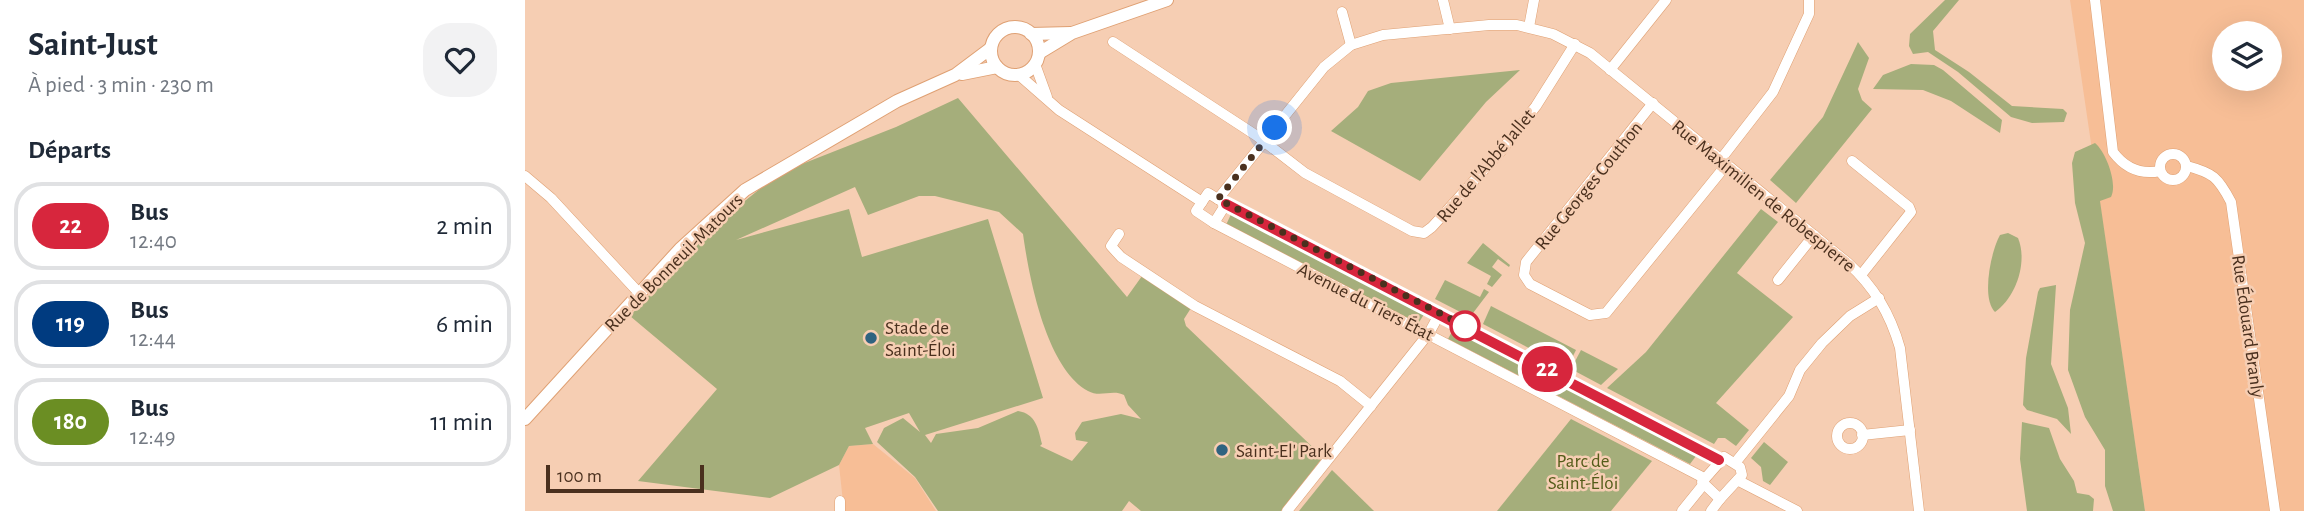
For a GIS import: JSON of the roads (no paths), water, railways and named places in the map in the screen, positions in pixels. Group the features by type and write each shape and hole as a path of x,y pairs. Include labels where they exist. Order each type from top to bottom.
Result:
{"main road":[{"path":"1072,33 1031,33 1021,28 1006,29 996,36 991,48 997,67 1006,74 1019,75 1072,33 1167,0"},
{"path":"1031,33 1037,59"},
{"name":"Rue de Bonneuil-Matours","path":"525,419 639,293 723,207 745,190 897,101 955,75 991,48"},
{"name":"Rue de Bonneuil-Matours","path":"955,75 997,67"}],"street":[{"path":"1443,0 1450,29"},
{"path":"1529,27 1534,0"},
{"path":"1610,69 1666,0"},
{"path":"1724,161 1773,92 1809,14 1809,0"},
{"path":"2095,0 2113,152 2121,162 2135,171 2160,170"},
{"path":"1342,12 1351,45"},
{"name":"Rue Maximilien de Robespierre","path":"1214,223 1222,202 1264,141 1324,67 1351,45 1383,35 1502,24 1529,27 1575,44 1653,103 1814,235 1861,275 1879,298 1892,323 1900,348 1919,511"},
{"path":"1113,42 1264,141"},
{"name":"Rue de l'Abbé Jallet","path":"1264,141 1302,171 1333,190 1412,231 1424,233 1433,227 1501,151 1536,106 1575,44"},
{"path":"1037,59 1048,101"},
{"path":"1019,75 1048,101 1202,202"},
{"name":"Rue Georges Couthon","path":"1653,103 1526,262 1524,275 1530,284 1590,315 1606,313 1724,161"},
{"path":"2173,154 2183,157 2187,166 2184,176 2176,181 2164,177 2160,170 2164,157 2173,154"},
{"path":"1852,161 1909,207 1911,212 1861,275"},
{"name":"Rue Édouard Branly","path":"2187,166 2210,172 2222,184 2231,202 2275,511"},
{"path":"525,176 551,198 639,293"},
{"path":"1214,223 1196,211 1207,193 1222,202"},
{"name":"Avenue du Tiers État","path":"1222,202 1719,460 1727,457 1735,463"},
{"name":"Avenue du Tiers État","path":"1214,223 1429,333 1703,481 1720,499"},
{"path":"1119,234 1111,246 1121,257 1195,306 1340,381 1371,406"},
{"path":"1778,280 1814,235"},
{"path":"1711,511 1739,481 1743,472 1735,463 1789,396 1800,370 1822,343 1850,316 1879,298"},
{"path":"1287,511 1429,333 1440,313"},
{"path":"1862,435 1910,430"},
{"path":"1682,511 1719,460"},
{"path":"1739,481 1797,511"}],"place":[{"name":"Stade de Saint-Éloi","path":"871,338"},
{"name":"Saint-El' Park","path":"1222,450"}],"park label":[{"name":"Parc de Saint-Éloi","path":"1583,471"}]}
